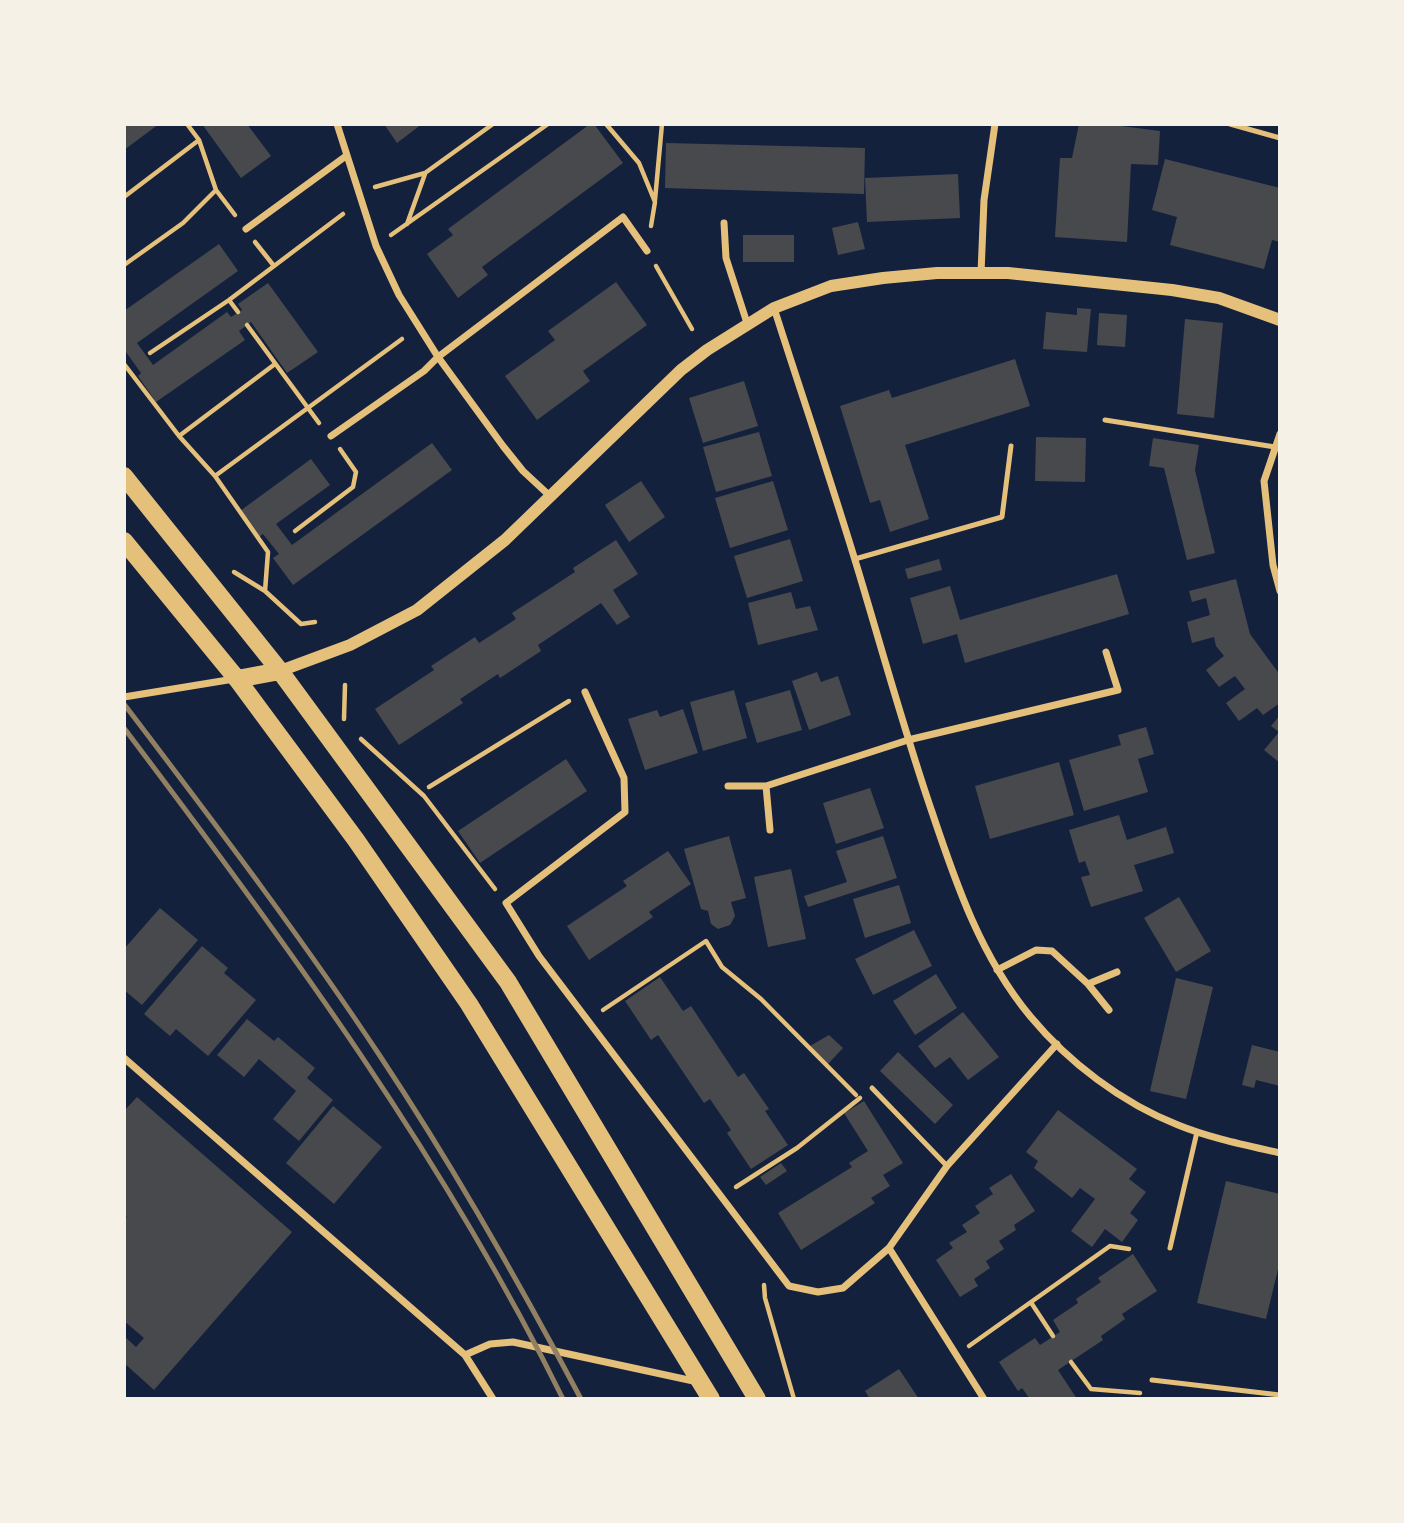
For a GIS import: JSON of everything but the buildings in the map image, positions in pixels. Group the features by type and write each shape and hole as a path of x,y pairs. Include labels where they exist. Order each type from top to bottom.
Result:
{"main road":[{"path":"124,476 280,671 508,982 757,1399"},
{"path":"124,541 237,679 356,840 470,1004 707,1391"},
{"path":"237,679 280,671"}],"street":[{"path":"337,124 376,246 398,295 438,356 523,471 551,497"},
{"path":"981,274 984,200 995,124"},
{"path":"246,229 346,156"},
{"path":"331,436 424,371 438,356 623,217 646,251"},
{"path":"724,223 726,258 747,323"},
{"path":"280,671 350,645 417,610 505,540 681,370 747,323 774,308 831,286 937,273 1008,273 1219,298 1280,320"},
{"path":"774,308 855,559 908,740 956,884 997,970 1031,1017 1057,1044 1087,1071 1132,1103 1197,1132 1280,1153"},
{"path":"1280,435 1264,481 1273,565 1280,592"},
{"path":"729,786 766,786 908,740 1118,690 1106,652"},
{"path":"124,697 237,679"},
{"path":"585,692 624,778 625,812 506,904 539,956 789,1286 818,1293 844,1288 889,1248 947,1166 1057,1044"},
{"path":"766,786 770,830"},
{"path":"997,970 1036,950 1052,951 1088,984 1109,1010"},
{"path":"1088,984 1116,972"},
{"path":"124,1058 465,1355 493,1399"},
{"path":"889,1248 984,1399"},
{"path":"465,1355 490,1344 513,1342 624,1367 707,1391"}],"lane":[{"path":"1230,124 1280,138"},
{"path":"1105,420 1275,447"},
{"path":"855,559 1002,517 1011,446"},
{"path":"872,1088 947,1166"},
{"path":"1170,1248 1197,1132"},
{"path":"1152,1380 1280,1395"}],"path":[{"path":"124,265 183,223 216,190 199,140 187,124"},
{"path":"360,192 425,173 493,124"},
{"path":"425,173 407,225 548,124"},
{"path":"655,202 662,124"},
{"path":"124,197 199,140"},
{"path":"150,353 229,300 343,214"},
{"path":"229,300 238,312"},
{"path":"247,325 356,472 353,486 295,531"},
{"path":"215,476 402,339"},
{"path":"124,364 179,436 215,476 268,552 265,591"},
{"path":"179,436 275,365"},
{"path":"234,572 265,591 300,624 315,622"},
{"path":"345,685 344,723 424,796 506,904"},
{"path":"429,787 585,692"},
{"path":"322,727 344,723"},
{"path":"589,1020 706,941 722,967 761,999 859,1099"},
{"path":"721,1196 797,1148 872,1088"},
{"path":"956,1354 1032,1304 1110,1247 1129,1249"},
{"path":"764,1252 765,1298 794,1399"},
{"path":"1032,1304 1053,1336"},
{"path":"1071,1362 1091,1389 1150,1394"}],"railway":[{"path":"124,704 223,834 380,1056 485,1225 581,1399"},
{"path":"124,728 303,971 415,1137 517,1310 563,1399"}]}
